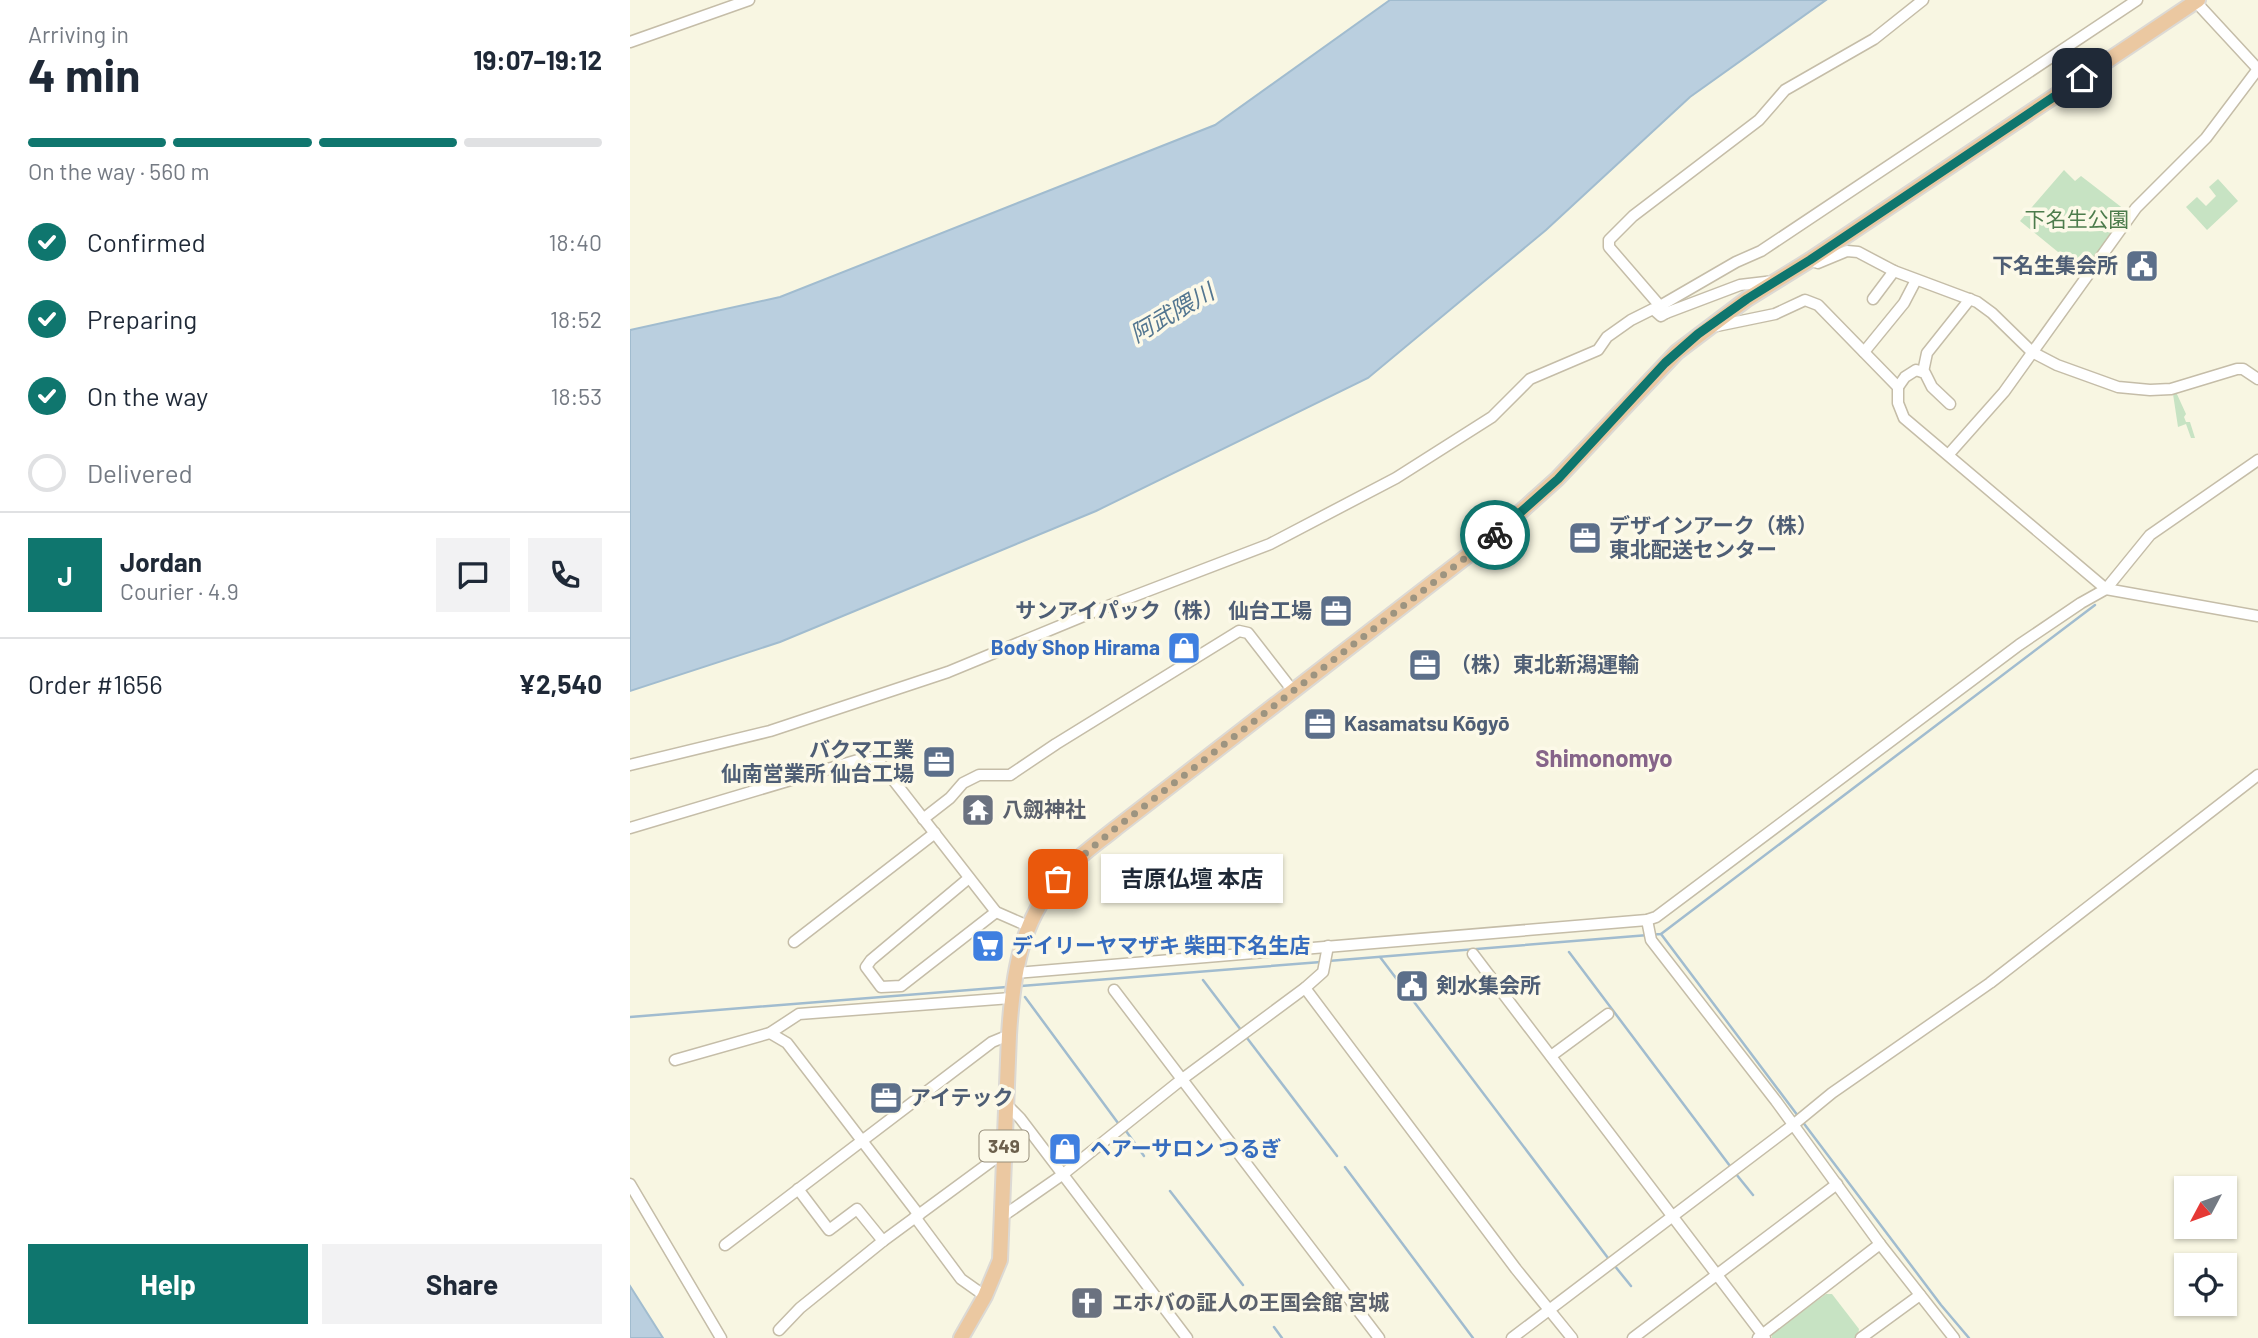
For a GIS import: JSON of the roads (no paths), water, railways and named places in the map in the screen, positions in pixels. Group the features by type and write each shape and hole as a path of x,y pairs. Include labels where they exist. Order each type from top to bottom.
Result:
{"highway":[{"name":"349","path":"961,1338 985,1296 1000,1260 1009,1035 1019,950 1042,901 1071,865 1521,513 1584,452 1665,363 1708,326 2197,1"}],"street":[{"path":"630,42 749,0"},
{"path":"1663,310 1609,247 1610,237 1633,216 1759,120 1785,90 1874,39 1923,0"},
{"path":"630,765 770,731 948,673 1108,606 1270,544 1396,478 1492,417 1530,379 1598,350 1607,337 1631,320 1653,309 1661,316 1663,310 1736,262 1761,251 2137,0"},
{"path":"1949,454 2004,392 2136,208 2206,138 2258,69 2197,1"},
{"path":"1810,260 1818,263 1854,251 1894,271 1970,299 1992,313 2032,352 2094,379 2136,389 2161,390 2183,387 2237,369 2243,369 2258,379"},
{"path":"1873,299 1894,271"},
{"path":"1864,352 1904,303 1916,279"},
{"path":"1663,310 1741,285 1777,281"},
{"path":"1950,404 1932,387 1923,372 1927,353 1970,299"},
{"path":"1708,326 1716,328 1755,320 1805,300 1818,305 1898,387"},
{"path":"1923,372 1916,370 1905,377 1898,387 1898,404 1904,418 2106,589 2258,616"},
{"path":"1014,975 1648,923 2019,645 2106,589 2150,535 2258,460"},
{"path":"923,819 950,798 963,783 979,775 1010,775 1240,631 1248,633 1293,691"},
{"path":"630,828 868,757 880,763 996,912 1028,926"},
{"path":"1512,1338 1832,1093 1990,983 2258,775"},
{"path":"794,942 935,834"},
{"path":"969,878 871,960 866,967 881,987 901,986 996,912"},
{"path":"1648,923 1651,940 1797,1122 1880,1244 1954,1338"},
{"path":"1003,1216 1062,1175 1181,1080 1305,988 1322,972 1329,948"},
{"path":"1473,954 1762,1337 1880,1244"},
{"path":"1305,988 1520,1274 1572,1338"},
{"path":"1114,990 1379,1338"},
{"path":"675,1060 769,1033 799,1014 1012,996"},
{"path":"1550,1056 1608,1014"},
{"path":"769,1033 787,1043 863,1141 961,1279 985,1296"},
{"path":"725,1245 992,1042 1009,1035"},
{"path":"1006,1104 1020,1118 1187,1338"},
{"path":"779,1330 800,1308 883,1241 1004,1152"},
{"path":"630,1184 721,1338"},
{"path":"1633,1338 1837,1184"},
{"path":"799,1189 829,1230 857,1209 883,1241"},
{"path":"1861,1338 1920,1295"}],"water":[{"name":"阿武隈川","path":"1390,0 1826,0 1690,97 1546,230 1368,378 1096,511 780,642 630,691 630,330 780,297 1215,125"},
{"path":"630,1286 663,1338 630,1338"}],"waterway":[{"path":"1328,961 1661,934 2095,605"},
{"path":"1661,934 1798,1116"},
{"path":"1569,952 1730,1166"},
{"path":"1380,957 1608,1258"},
{"path":"1021,986 1321,962"},
{"path":"1203,980 1241,1030"},
{"path":"630,1017 1007,987"},
{"path":"1025,997 1118,1123"},
{"path":"1247,1038 1337,1156"},
{"path":"1802,1121 1969,1338"},
{"path":"1126,1131 1144,1156"},
{"path":"1345,1167 1473,1338"},
{"path":"1736,1174 1753,1195"},
{"path":"1170,1191 1243,1285"},
{"path":"1614,1265 1631,1286"},
{"path":"1274,1327 1282,1338"}],"place":[{"name":"下名生集会所","path":"2142,266"},
{"name":"デザインアーク（株） 東北配送センター","path":"1585,538"},
{"name":"サンアイパック（株） 仙台工場","path":"1336,611"},
{"name":"Body Shop Hirama","path":"1184,648"},
{"name":"（株）東北新潟運輸","path":"1425,665"},
{"name":"Kasamatsu Kōgyō","path":"1320,724"},
{"name":"バクマ工業 仙南営業所 仙台工場","path":"939,762"},
{"name":"八劔神社","path":"978,810"},
{"name":"吉原仏壇 本店","path":"1058,879"},
{"name":"デイリーヤマザキ 柴田下名生店","path":"988,946"},
{"name":"剣水集会所","path":"1412,986"},
{"name":"アイテック","path":"886,1098"},
{"name":"ヘアーサロン つるぎ","path":"1065,1149"},
{"name":"エホバの証人の王国会館 宮城","path":"1087,1303"}],"district":[{"name":"Shimonomyo","path":"1604,759"}],"park label":[{"name":"下名生公園","path":"2077,220"}]}
